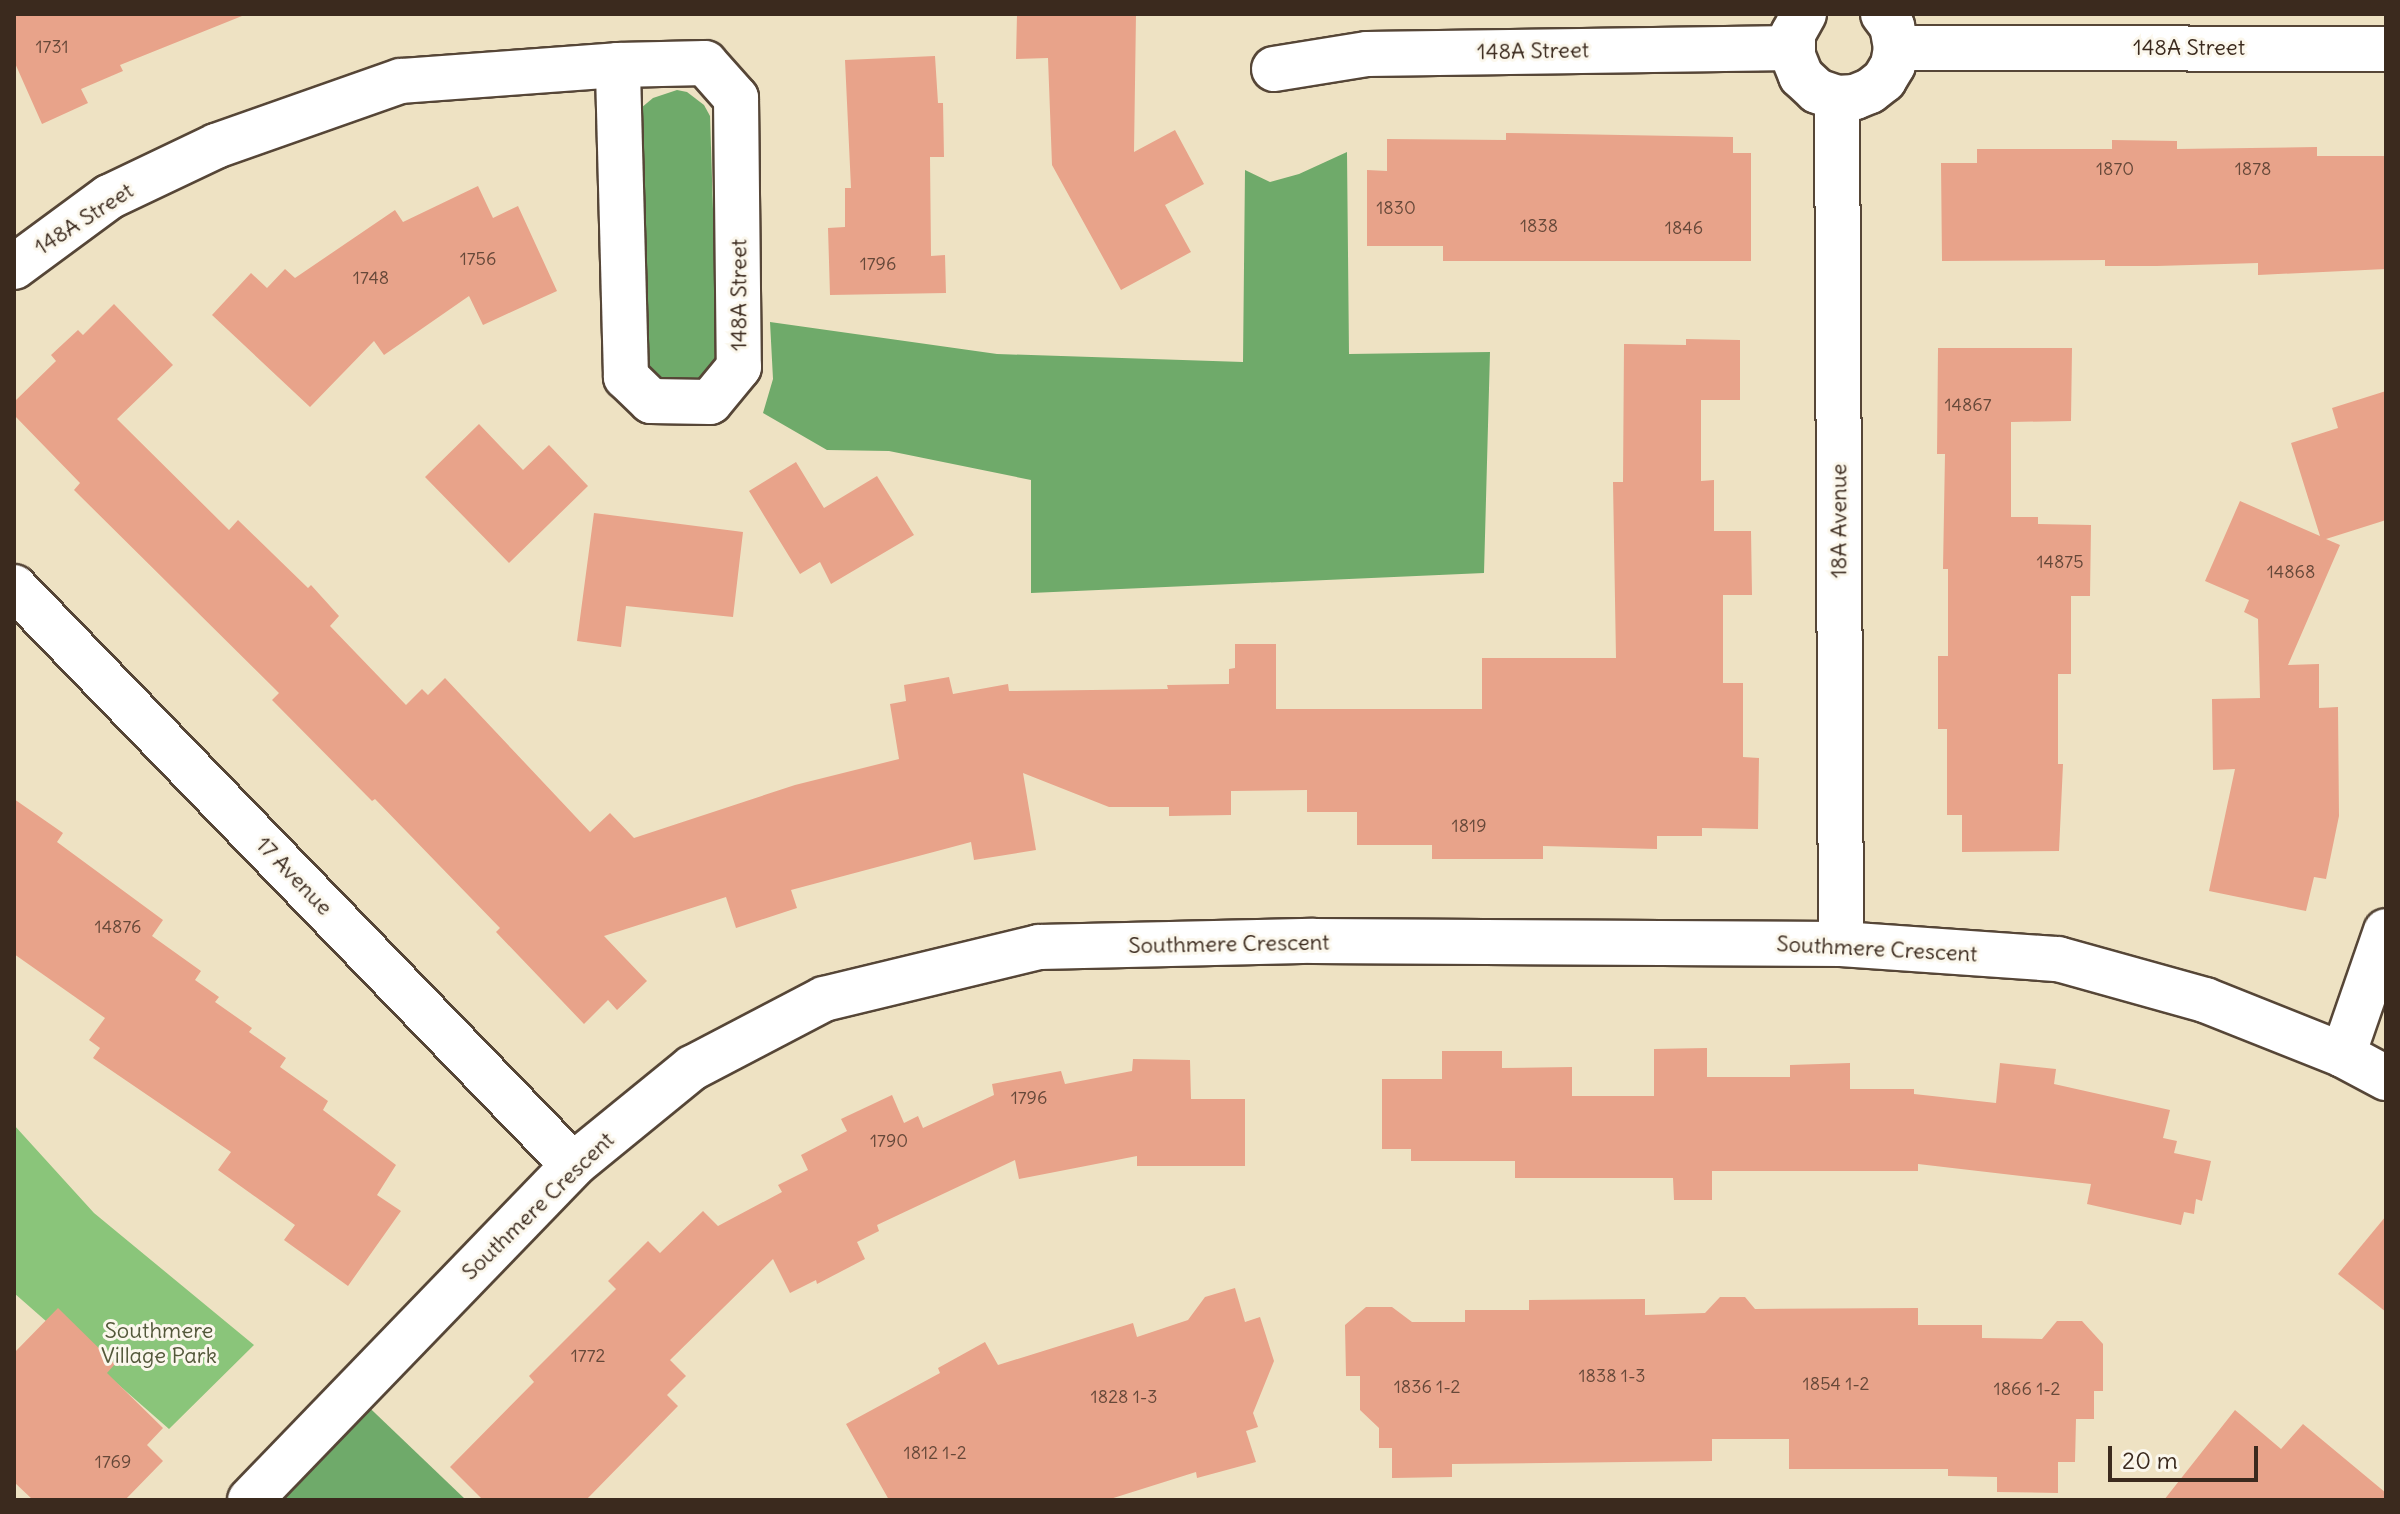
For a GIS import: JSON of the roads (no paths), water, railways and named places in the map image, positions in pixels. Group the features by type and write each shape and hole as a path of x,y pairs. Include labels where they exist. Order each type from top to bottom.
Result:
{"street":[{"name":"148A Street","path":"1274,69 1367,54 1798,31"},
{"path":"1798,31 1801,76 1817,91 1837,98 1855,97 1884,80 1893,65 1890,31"},
{"name":"148A Street","path":"1890,31 2386,49"},
{"name":"148A Street","path":"14,267 109,197 216,146 401,81 618,65 705,63 736,98 739,367 710,402 651,401 626,377 618,65"},
{"name":"18A Avenue","path":"1837,98 1841,944"},
{"name":"17 Avenue","path":"14,587 573,1165"},
{"path":"2343,1055 2386,931"},
{"name":"Southmere Crescent","path":"250,1500 573,1165 692,1068 824,999 1039,947 1313,941 1841,944 2058,959 2205,1000 2343,1055 2386,1078"}],"park label":[{"name":"Southmere Village Park","path":"159,1342"}]}
